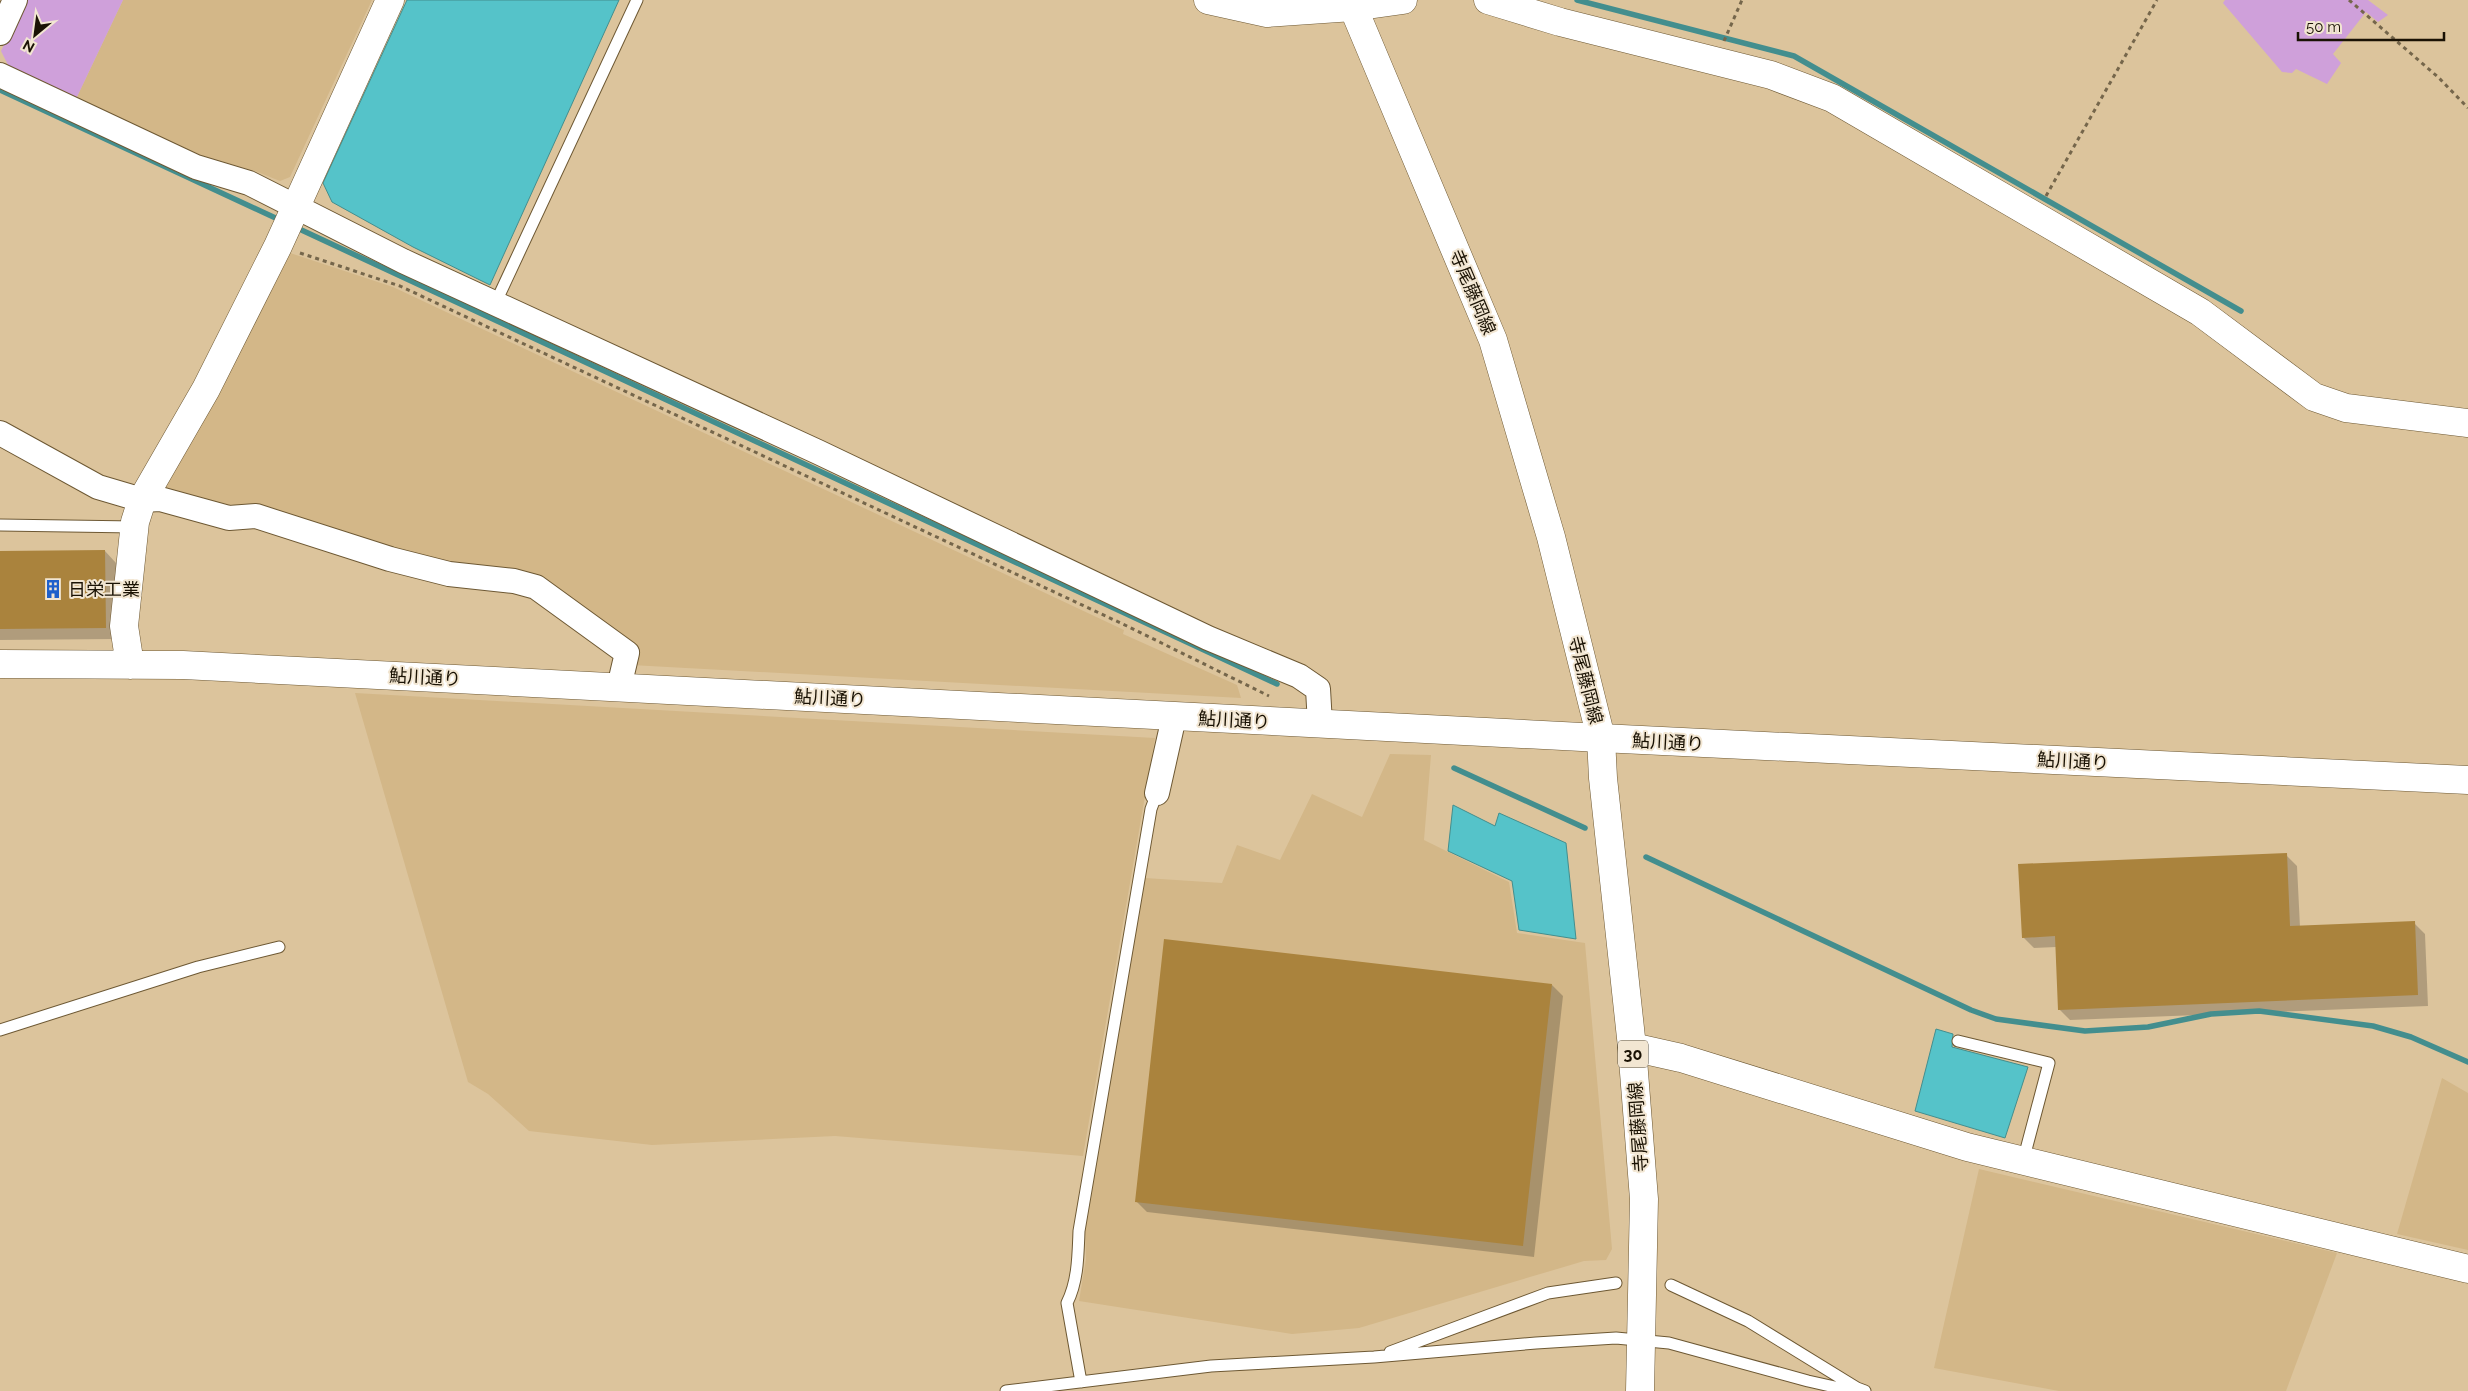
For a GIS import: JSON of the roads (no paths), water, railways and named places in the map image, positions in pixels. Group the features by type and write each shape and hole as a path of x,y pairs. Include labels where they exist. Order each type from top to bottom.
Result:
{"street":[{"path":"0,33 15,0"},
{"path":"130,665 124,626 135,527 142,500 206,388 278,246 390,0"},
{"path":"1208,0 1267,13 1353,7 1403,0"},
{"path":"1488,0 1568,25 1771,75 1832,98 2200,312 2314,396 2346,408 2468,422"},
{"name":"寺尾藤岡線","path":"1353,7 1493,340 1551,537 1601,738 1602,778 1632,1047 1644,1199 1641,1381"},
{"path":"0,75 196,167 249,183 294,210 818,452 1208,638 1299,676 1318,689 1320,724"},
{"path":"0,432 98,487 142,500 160,499 229,518 256,516 449,574 514,582 536,587 626,653 619,687"},
{"name":"鮎川通り","path":"0,664 183,665 1320,724 2468,780"},
{"path":"1157,792 1174,716"},
{"path":"1632,1047 1681,1058 1967,1147 2273,1223 2468,1268"}],"lane":[{"path":"495,304 637,0"},
{"path":"0,525 135,527"},
{"path":"1081,1382 1067,1303 1072,1292 1078,1263 1079,1231 1151,809 1157,792"},
{"path":"0,1030 198,968 279,947"},
{"path":"1958,1041 2049,1063 2023,1160"},
{"path":"1374,1357 1548,1293 1616,1283"},
{"path":"1670,1285 1748,1321 1857,1388 1865,1391"},
{"path":"1006,1391 1211,1366 1374,1357 1616,1338 1668,1343 1808,1381 1853,1391"}],"water":[{"path":"407,0 619,0 490,285 413,247 332,202 323,183"},
{"path":"1453,805 1495,826 1499,813 1566,843 1576,939 1519,930 1512,881 1448,851"},
{"path":"1936,1029 1953,1034 1952,1047 2028,1067 2005,1138 1915,1111"}],"waterway":[{"path":"1577,0 1794,56 2241,311"},
{"path":"0,90 282,221"},
{"path":"295,227 1277,684"},
{"path":"1454,768 1585,828"},
{"path":"1646,857 1971,1010 1996,1019 2085,1031 2148,1027 2211,1014 2259,1011 2373,1026 2411,1037 2468,1062"}],"place":[{"name":"日栄工業","path":"53,589"}]}
